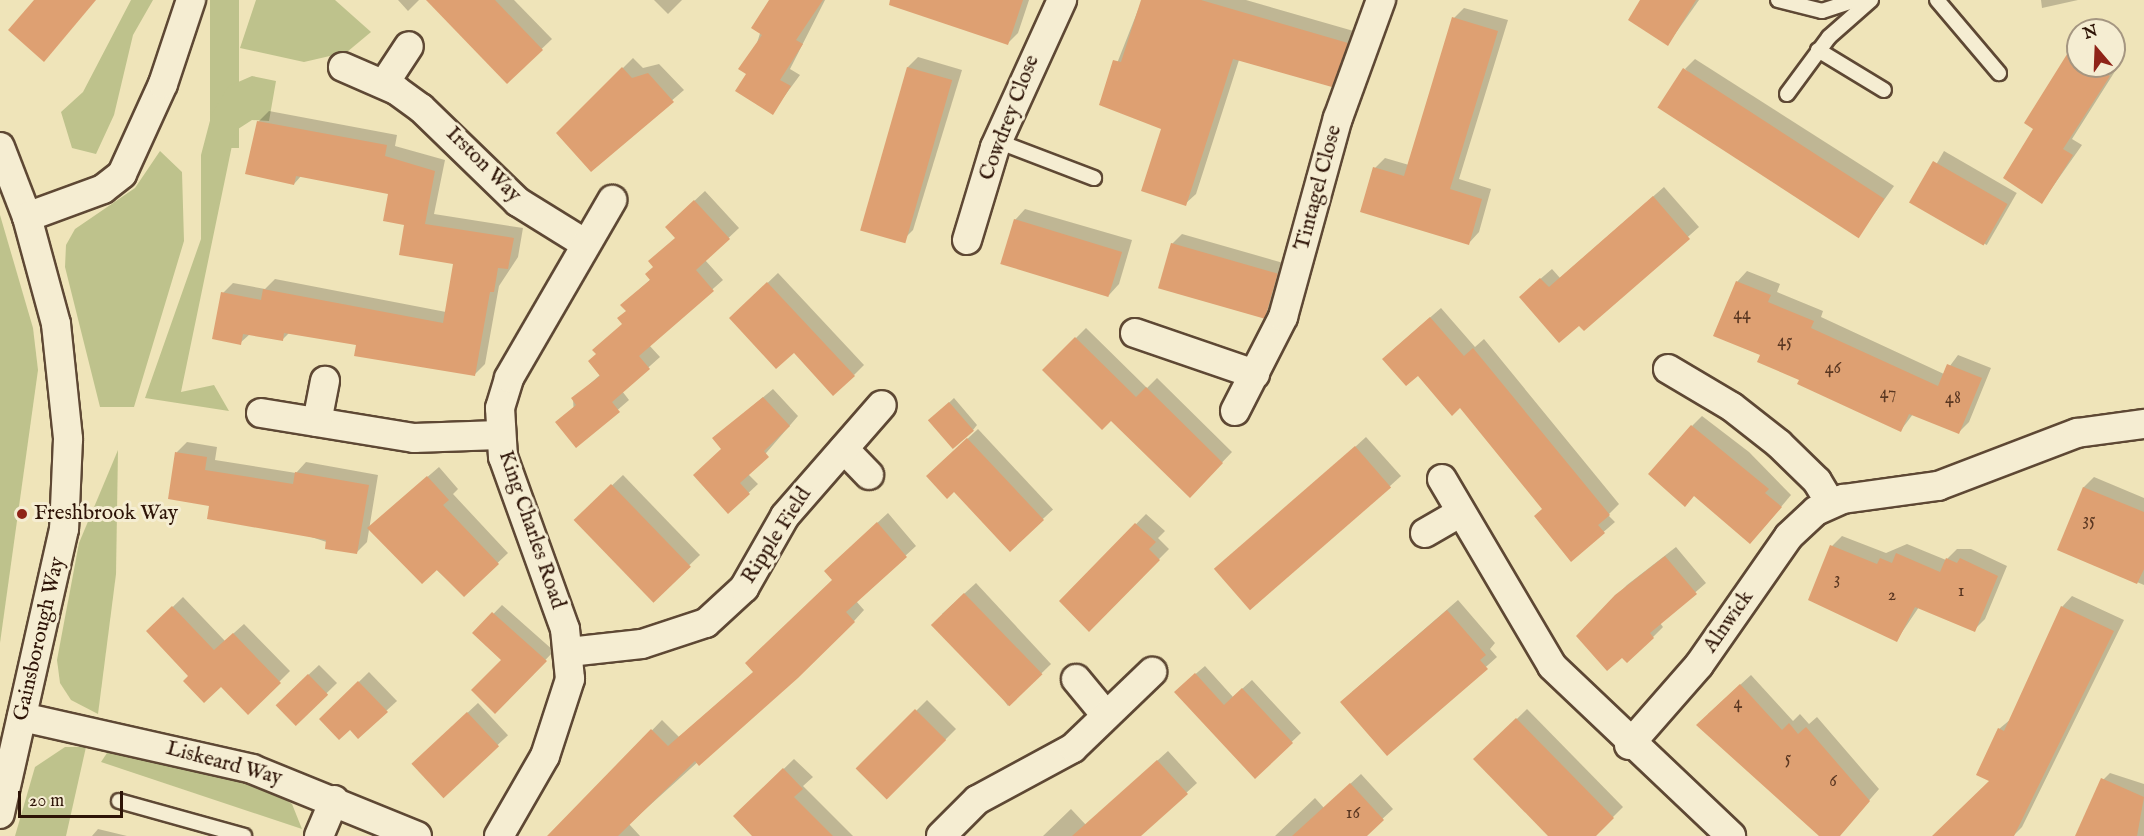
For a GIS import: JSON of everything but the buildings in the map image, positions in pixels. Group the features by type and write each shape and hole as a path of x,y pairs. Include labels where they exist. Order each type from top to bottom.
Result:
{"street":[{"path":"27,217 103,189 122,174 163,84 191,0"},
{"name":"Cowdrey Close","path":"967,240 998,141 1062,0"},
{"name":"Tintagel Close","path":"1235,411 1283,316 1338,118 1381,0"},
{"path":"384,84 409,46"},
{"name":"Irston Way","path":"343,67 384,84 446,127 518,202 584,243"},
{"name":"Gainsborough Way","path":"0,147 27,217 57,324 68,450 64,529 0,814"},
{"name":"King Charles Road","path":"500,836 555,729 570,679 569,652 498,435 509,378 584,243 612,200"},
{"path":"1135,333 1255,374"},
{"path":"1668,369 1732,407 1779,444 1817,481 1830,503"},
{"path":"317,422 325,381"},
{"name":"Ripple Field","path":"569,652 642,644 706,623 744,588 785,516 882,405"},
{"path":"261,413 414,438 498,435"},
{"name":"Alnwick","path":"1629,745 1699,665 1789,536 1830,503 1938,486 2077,433 2144,424"},
{"path":"844,449 869,475"},
{"path":"1442,479 1459,513 1552,666 1629,745 1731,836"},
{"path":"1425,533 1459,513"},
{"path":"940,836 977,800 1054,763 1152,672"},
{"path":"1076,679 1105,714"},
{"name":"Liskeard Way","path":"22,717 252,769 334,800 417,836"},
{"path":"319,836 334,800"}],"lane":[{"path":"1778,0 1822,11 1856,0"},
{"path":"1787,94 1818,50 1871,0"},
{"path":"1937,0 1999,73"},
{"path":"1818,50 1884,90"},
{"path":"998,141 1094,178"},
{"path":"119,801 244,836"}],"green space":[{"path":"131,0 153,0 133,35 114,115 96,154 72,148 61,112 83,92"},
{"path":"210,0 239,0 239,148 210,148"},
{"path":"256,0 335,0 371,32 347,52 304,62 240,48"},
{"path":"252,76 276,81 269,121 252,120 235,131 181,392 214,385 229,411 145,398 201,239 201,155 212,113 229,86"},
{"path":"160,151 182,172 184,241 134,407 100,407 65,267 66,245 75,229 135,188"},
{"path":"0,215 33,328 38,370 0,643"},
{"path":"118,450 116,574 98,714 71,700 60,683 57,660 79,543"},
{"path":"65,747 86,747 66,836 15,836 35,767"},
{"path":"109,750 266,787 292,804 302,829 101,762"}],"place":[{"name":"Freshbrook Way","path":"22,514"}]}
